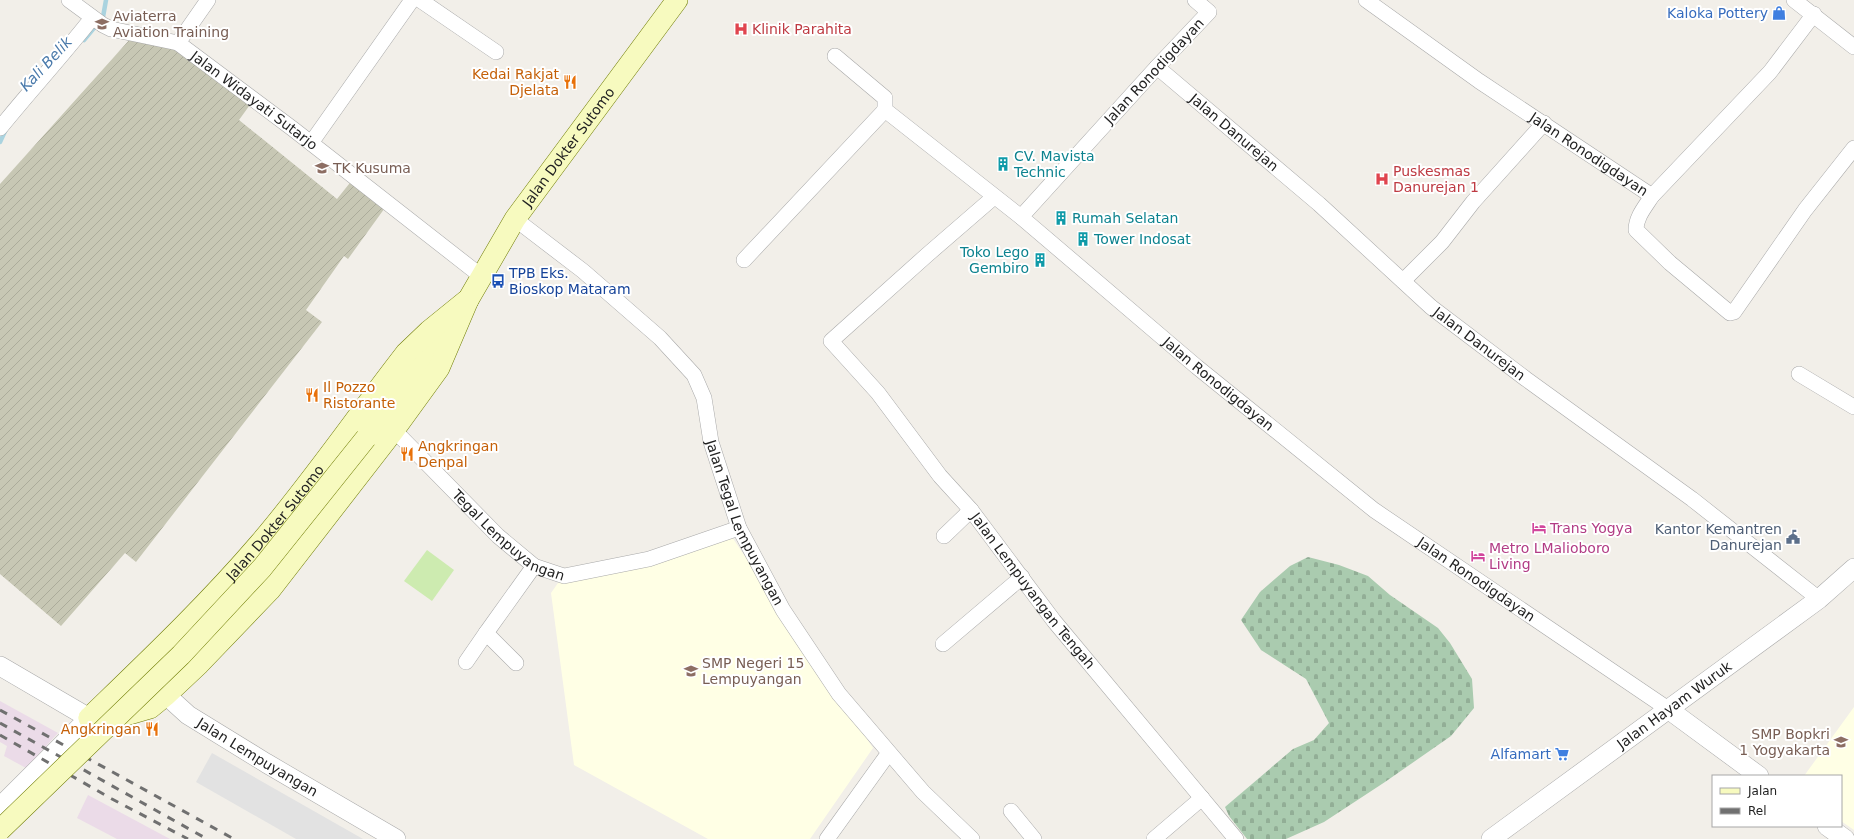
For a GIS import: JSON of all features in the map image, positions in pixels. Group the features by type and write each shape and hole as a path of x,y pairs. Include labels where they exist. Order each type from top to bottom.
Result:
{"main road":[{"name":"Jalan Dokter Sutomo","path":"97,722 150,708 166,695 270,590 394,430 439,368 468,300 515,219 677,0"},
{"name":"Jalan Dokter Sutomo","path":"97,722 181,655 262,568 366,438 468,300"},
{"name":"Jalan Dokter Sutomo","path":"97,722 164,646 241,566 285,513 416,342 468,300"},
{"path":"0,830 97,722"}],"street":[{"name":"Jalan Widayati Sutarjo","path":"69,0 120,32 178,43 311,143 481,276"},
{"path":"178,43 208,0"},
{"path":"311,143 412,0"},
{"path":"420,0 496,52"},
{"name":"Jalan Ronodigdayan","path":"1195,0 1209,12 1021,217 1197,367 1374,510 1668,709"},
{"name":"Jalan Ronodigdayan","path":"1366,0 1479,81 1652,196 1770,72 1814,14"},
{"path":"1794,0 1814,14 1854,47"},
{"path":"0,128 92,15"},
{"path":"744,260 885,110 885,98 835,56"},
{"name":"Jalan Danurejan","path":"1157,67 1268,159 1359,239 1431,307 1526,380 1692,499 1819,598"},
{"path":"885,110 1021,217"},
{"path":"1403,281 1442,242 1473,202 1544,123"},
{"path":"1652,196 1640,214 1636,223 1636,230 1670,263 1730,313 1734,312 1805,210 1854,148"},
{"name":"Jalan Lempuyangan Tengah","path":"994,197 831,341 878,393 940,476 971,510 1073,644 1236,839"},
{"name":"Jalan Tegal Lempuyangan","path":"515,219 583,271 660,338 694,375 704,398 711,442 739,528 791,622 839,694 888,754 923,792 972,839"},
{"path":"1799,374 1854,407"},
{"name":"Tegal Lempuyangan","path":"394,430 498,536 534,566 564,576 649,559 739,528"},
{"path":"944,536 971,510"},
{"path":"466,662 534,566"},
{"name":"Jalan Hayam Wuruk","path":"1491,839 1819,598 1854,568"},
{"path":"943,644 1022,577"},
{"path":"203,607 205,619 217,630 231,630"},
{"path":"486,633 516,663"},
{"path":"164,646 166,695"},
{"path":"0,666 97,722 32,776 0,807"},
{"name":"Jalan Lempuyangan","path":"166,695 188,715 266,763 396,839"},
{"path":"1668,709 1758,775"},
{"path":"827,839 888,754"},
{"path":"0,836 4,839 19,817 32,776"},
{"path":"1154,839 1202,798"},
{"path":"1011,811 1034,839"},
{"path":"1828,827 1845,839"}],"shaded area":[{"path":"131,38 177,46 252,102 239,120 337,199 353,179 387,205 348,259 344,256 306,310 322,322 136,562 125,553 61,626 0,574 0,184"},
{"name":"SMP Negeri 15 Lempuyangan","path":"732,537 873,748 810,839 708,839 574,765 551,593 565,573"},
{"path":"0,701 58,733 26,768 4,756 7,746 0,742"},
{"name":"SMP Bopkri 1 Yogyakarta","path":"1854,707 1854,830 1842,822 1842,775 1805,775"},
{"path":"212,753 363,839 296,839 196,782"},
{"path":"88,795 170,839 117,839 77,818"}],"green space":[{"path":"427,550 454,570 432,601 404,581"},
{"path":"1308,557 1339,565 1368,576 1390,595 1438,628 1450,643 1472,679 1474,708 1451,736 1324,822 1286,839 1247,839 1229,816 1225,807 1293,749 1314,740 1329,723 1306,679 1261,650 1241,620 1260,592 1290,566"}],"waterway":[{"name":"Kali Belik","path":"84,40 103,17 106,0"},
{"name":"Kali Belik","path":"0,142 6,129"}],"railway":[{"path":"0,710 234,839"},
{"path":"0,723 207,839"},
{"path":"0,735 112,799 188,839"}],"place":[{"name":"Kaloka Pottery","path":"1779,13"},
{"name":"Aviaterra Aviation Training","path":"102,24"},
{"name":"Klinik Parahita","path":"741,29"},
{"name":"Kedai Rakjat Djelata","path":"570,82"},
{"name":"CV. Mavista Technic","path":"1003,164"},
{"name":"TK Kusuma","path":"322,168"},
{"name":"Puskesmas Danurejan 1","path":"1382,179"},
{"name":"Rumah Selatan","path":"1061,218"},
{"name":"Tower Indosat","path":"1083,239"},
{"name":"Toko Lego Gembiro","path":"1040,260"},
{"name":"TPB Eks. Bioskop Mataram","path":"498,281"},
{"name":"Il Pozzo Ristorante","path":"312,395"},
{"name":"Angkringan Denpal","path":"407,454"},
{"name":"Trans Yogya","path":"1539,528"},
{"name":"Kantor Kemantren Danurejan","path":"1793,537"},
{"name":"Metro LMalioboro Living","path":"1478,556"},
{"name":"SMP Negeri 15 Lempuyangan","path":"691,671"},
{"name":"Angkringan","path":"152,729"},
{"name":"SMP Bopkri 1 Yogyakarta","path":"1841,742"},
{"name":"Alfamart","path":"1562,754"}]}
